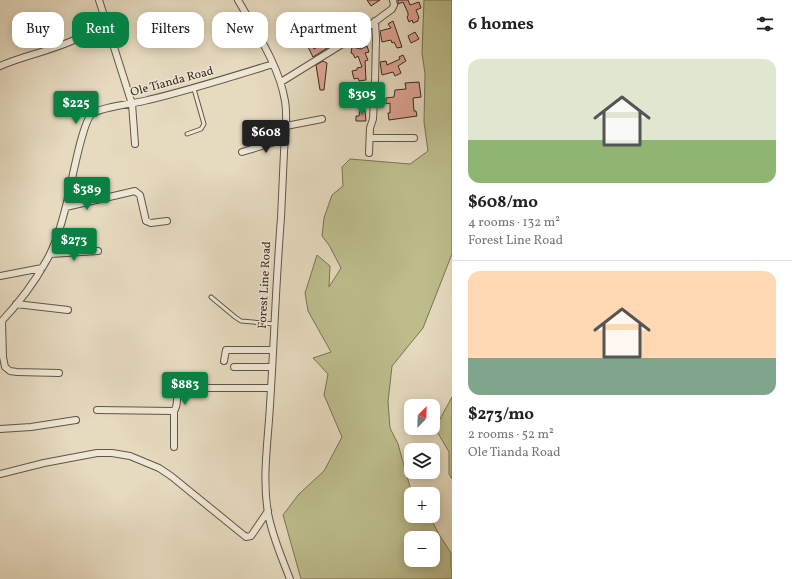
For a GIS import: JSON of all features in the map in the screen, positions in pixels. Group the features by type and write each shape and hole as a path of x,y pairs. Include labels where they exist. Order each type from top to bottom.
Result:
{"street":[{"path":"99,0 103,12"},
{"name":"Forest Line Road","path":"238,0 273,64 281,82 285,102 286,126 265,468 265,489 273,531 290,579"},
{"path":"281,82 357,35 392,9 394,6 393,0"},
{"path":"369,153 375,82 375,21"},
{"path":"0,66 47,51 72,41"},
{"path":"115,48 132,104 135,144"},
{"name":"Ole Tianda Road","path":"1,322 42,268 50,254 66,206 83,135 89,117 93,113 194,89 273,64"},
{"path":"286,126 322,119"},
{"path":"370,138 414,138"},
{"path":"242,152 285,139"},
{"path":"66,206 135,191 140,195 146,221 151,223 167,221"},
{"path":"50,254 98,251"},
{"path":"0,276 42,268"},
{"path":"16,304 68,310"},
{"path":"1,322 5,368 10,371 17,372 59,373"},
{"path":"224,361 226,350 273,350"},
{"path":"234,367 272,367"},
{"path":"174,447 174,411 176,408 178,390 180,386 210,388 271,388"},
{"path":"97,410 174,411"},
{"path":"0,429 31,427 76,420"},
{"path":"0,474 59,460 97,453 112,453 130,456 159,468 190,491 246,537 251,536 268,511"}],"lane":[{"path":"187,134 201,129 204,124 194,89"},
{"path":"211,297 235,317 241,320 274,324"}],"green space":[{"path":"424,0 452,0 452,254 423,328 392,366 388,402 390,428 398,444 404,465 404,479 408,479 410,487 404,487 404,523 433,523 437,531 404,531 404,567 440,567 440,536 451,553 452,579 301,579 283,515 299,494 324,471 342,437 324,395 328,374 313,358 331,352 308,311 305,293 317,255 330,266 329,287 341,268 329,245 322,236 324,218 332,195 343,186 342,167 350,159 410,164 428,151 424,122 425,74 422,53"},
{"path":"452,397 452,479 449,474 449,452 439,435 440,419"}],"building":[{"path":"367,0 380,0 371,6"},
{"path":"398,0 408,0 410,5 419,2 421,8 416,10 419,18 418,21 413,23 412,20 409,22 407,17 408,13 403,2 398,4"},
{"path":"393,21 402,47 397,48 391,40 382,42 380,31 391,28 388,24"},
{"path":"415,32 419,39 411,43 408,36"},
{"path":"308,48 327,48 313,57"},
{"path":"352,48 368,48 369,52 365,53 368,60 365,61 366,80 359,81 358,78 354,79 352,71 362,67 358,56 355,58 351,53"},
{"path":"403,55 406,61 398,66 401,73 395,76 393,72 382,75 380,62 386,61 387,65 400,59 399,57"},
{"path":"323,61 327,63 324,90 320,90 316,65"},
{"path":"419,82 421,97 413,98 414,111 416,111 417,116 389,120 388,113 390,113 390,103 386,104 386,98 394,97 395,90 406,89 405,83"},
{"path":"360,110 365,110 366,121 356,121 356,116 359,116"}]}
